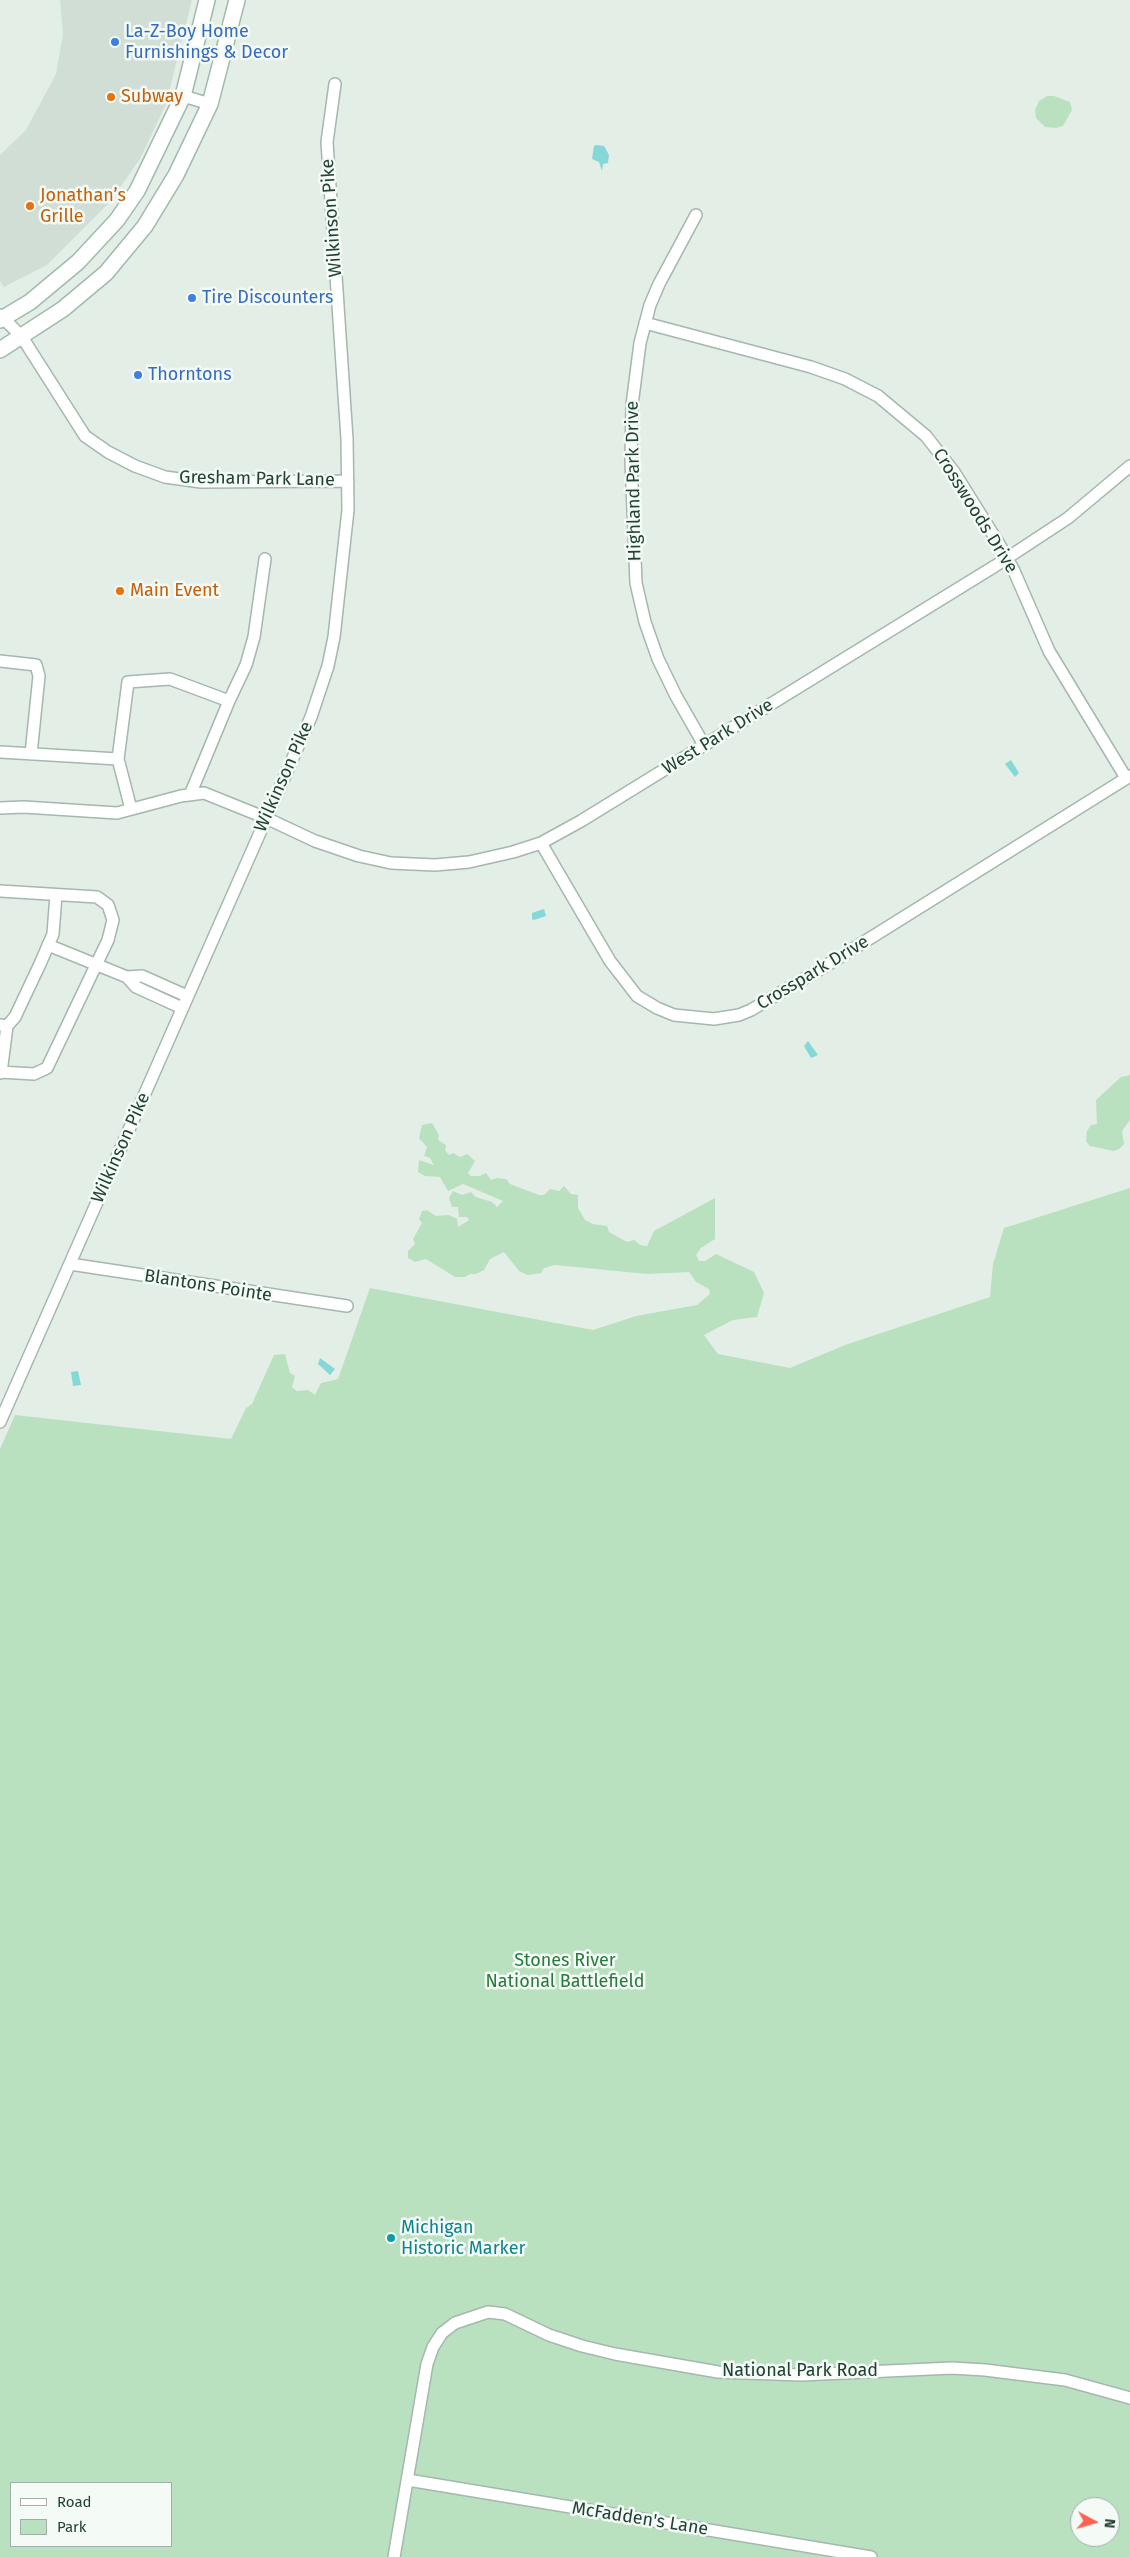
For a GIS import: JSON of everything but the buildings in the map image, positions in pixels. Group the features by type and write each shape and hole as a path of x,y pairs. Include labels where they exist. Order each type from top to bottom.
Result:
{"main road":[{"path":"1,318 30,302 78,262 120,215 137,191 183,96 207,0"},
{"path":"0,350 63,309 106,273 145,226 176,175 210,104 237,0"}],"street":[{"name":"Wilkinson Pike","path":"1,1418 311,717 328,666 346,539 348,481 327,142 335,84"},
{"path":"183,96 210,104"},
{"name":"Highland Park Drive","path":"696,215 662,277 645,324 634,373 632,405 633,527 636,583 658,658 676,696 704,745"},
{"name":"Gresham Park Lane","path":"1,318 22,337 85,436 108,452 135,466 165,477 201,482 348,481"},
{"name":"Crosswoods Drive","path":"645,324 811,367 845,379 878,396 926,436 954,472 1007,558 1049,651 1128,777"},
{"name":"West Park Drive","path":"190,795 204,794 345,852 399,865 435,865 469,862 540,843 581,822 1007,558 1068,518 1130,466"},
{"path":"0,808 24,807 117,813 190,795 246,665 254,637 265,559"},
{"path":"0,661 36,666 39,676 31,754"},
{"path":"131,809 118,760 128,682 170,679 229,701"},
{"path":"0,752 118,760"},
{"name":"Crosspark Drive","path":"540,843 610,961 637,996 657,1008 674,1015 714,1019 739,1015 751,1010 846,954 1128,777"},
{"path":"0,891 56,895 97,898 108,906 113,920 111,930 46,1068 34,1074 0,1072 4,1025 15,1018 48,945 55,923 56,895"},
{"path":"48,945 127,977 136,987 182,1008"},
{"path":"127,977 142,976 187,996"},
{"name":"Blantons Pointe","path":"70,1264 347,1306"},
{"name":"National Park Road","path":"394,2557 427,2364 433,2347 442,2332 455,2323 488,2312 505,2314 550,2335 582,2346 615,2354 718,2372 791,2375 952,2368 985,2370 1065,2380 1130,2398"},
{"name":"McFadden's Lane","path":"408,2480 871,2557"}],"shaded area":[{"path":"60,0 192,0 166,104 140,159 109,203 47,265 4,287 0,281 0,155 26,130 56,74 63,34"}],"green space":[{"path":"1047,96 1054,96 1070,102 1072,110 1063,126 1056,128 1045,127 1036,118 1035,110 1039,101"},
{"path":"1130,1075 1130,1120 1122,1131 1124,1144 1114,1151 1090,1146 1086,1141 1087,1131 1091,1125 1097,1124 1096,1100 1121,1077"},
{"name":"Stones River National Battlefield","path":"432,1123 439,1135 438,1140 446,1145 445,1150 449,1155 453,1153 460,1157 467,1154 475,1161 468,1173 471,1176 480,1176 486,1173 491,1180 497,1178 506,1179 510,1184 539,1195 544,1195 550,1189 559,1191 564,1186 571,1194 578,1195 578,1208 585,1220 593,1224 607,1226 609,1232 627,1242 634,1240 640,1245 647,1246 654,1231 715,1198 715,1239 701,1248 696,1255 699,1261 705,1261 716,1254 754,1272 764,1293 757,1317 733,1320 704,1335 718,1354 790,1368 845,1345 990,1297 993,1264 1004,1228 1130,1188 1130,2557 0,2557 0,1449 15,1415 231,1439 246,1408 252,1404 274,1355 285,1354 290,1373 295,1376 292,1387 297,1391 308,1390 315,1395 321,1383 338,1379 370,1288 593,1330 636,1316 697,1305 710,1294 709,1289 696,1282 689,1272 647,1274 555,1265 544,1268 541,1273 528,1275 519,1271 504,1252 490,1259 484,1270 465,1277 455,1277 426,1259 415,1262 408,1258 408,1251 415,1244 413,1239 422,1223 419,1219 422,1211 427,1210 436,1216 449,1215 457,1219 458,1227 469,1220 467,1217 459,1217 458,1207 452,1207 449,1198 453,1191 462,1195 471,1192 476,1197 492,1202 497,1207 503,1201 463,1184 448,1191 440,1177 425,1176 418,1172 419,1160 434,1165 430,1158 424,1156 427,1147 419,1138 422,1125"}],"water":[{"path":"594,146 604,146 609,155 608,163 603,164 602,171 599,162 592,159"},
{"path":"1011,760 1019,773 1015,777 1005,764"},
{"path":"544,909 546,916 532,919 532,913"},
{"path":"808,1041 818,1055 811,1058 804,1046"},
{"path":"320,1358 335,1369 330,1375 318,1364"},
{"path":"78,1371 81,1385 73,1386 71,1372"}],"place":[{"name":"La-Z-Boy Home Furnishings & Decor","path":"115,42"},
{"name":"Subway","path":"111,97"},
{"name":"Jonathan’s Grille","path":"30,206"},
{"name":"Tire Discounters","path":"192,298"},
{"name":"Thorntons","path":"138,375"},
{"name":"Main Event","path":"120,591"},
{"name":"Michigan Historic Marker","path":"391,2238"}]}
